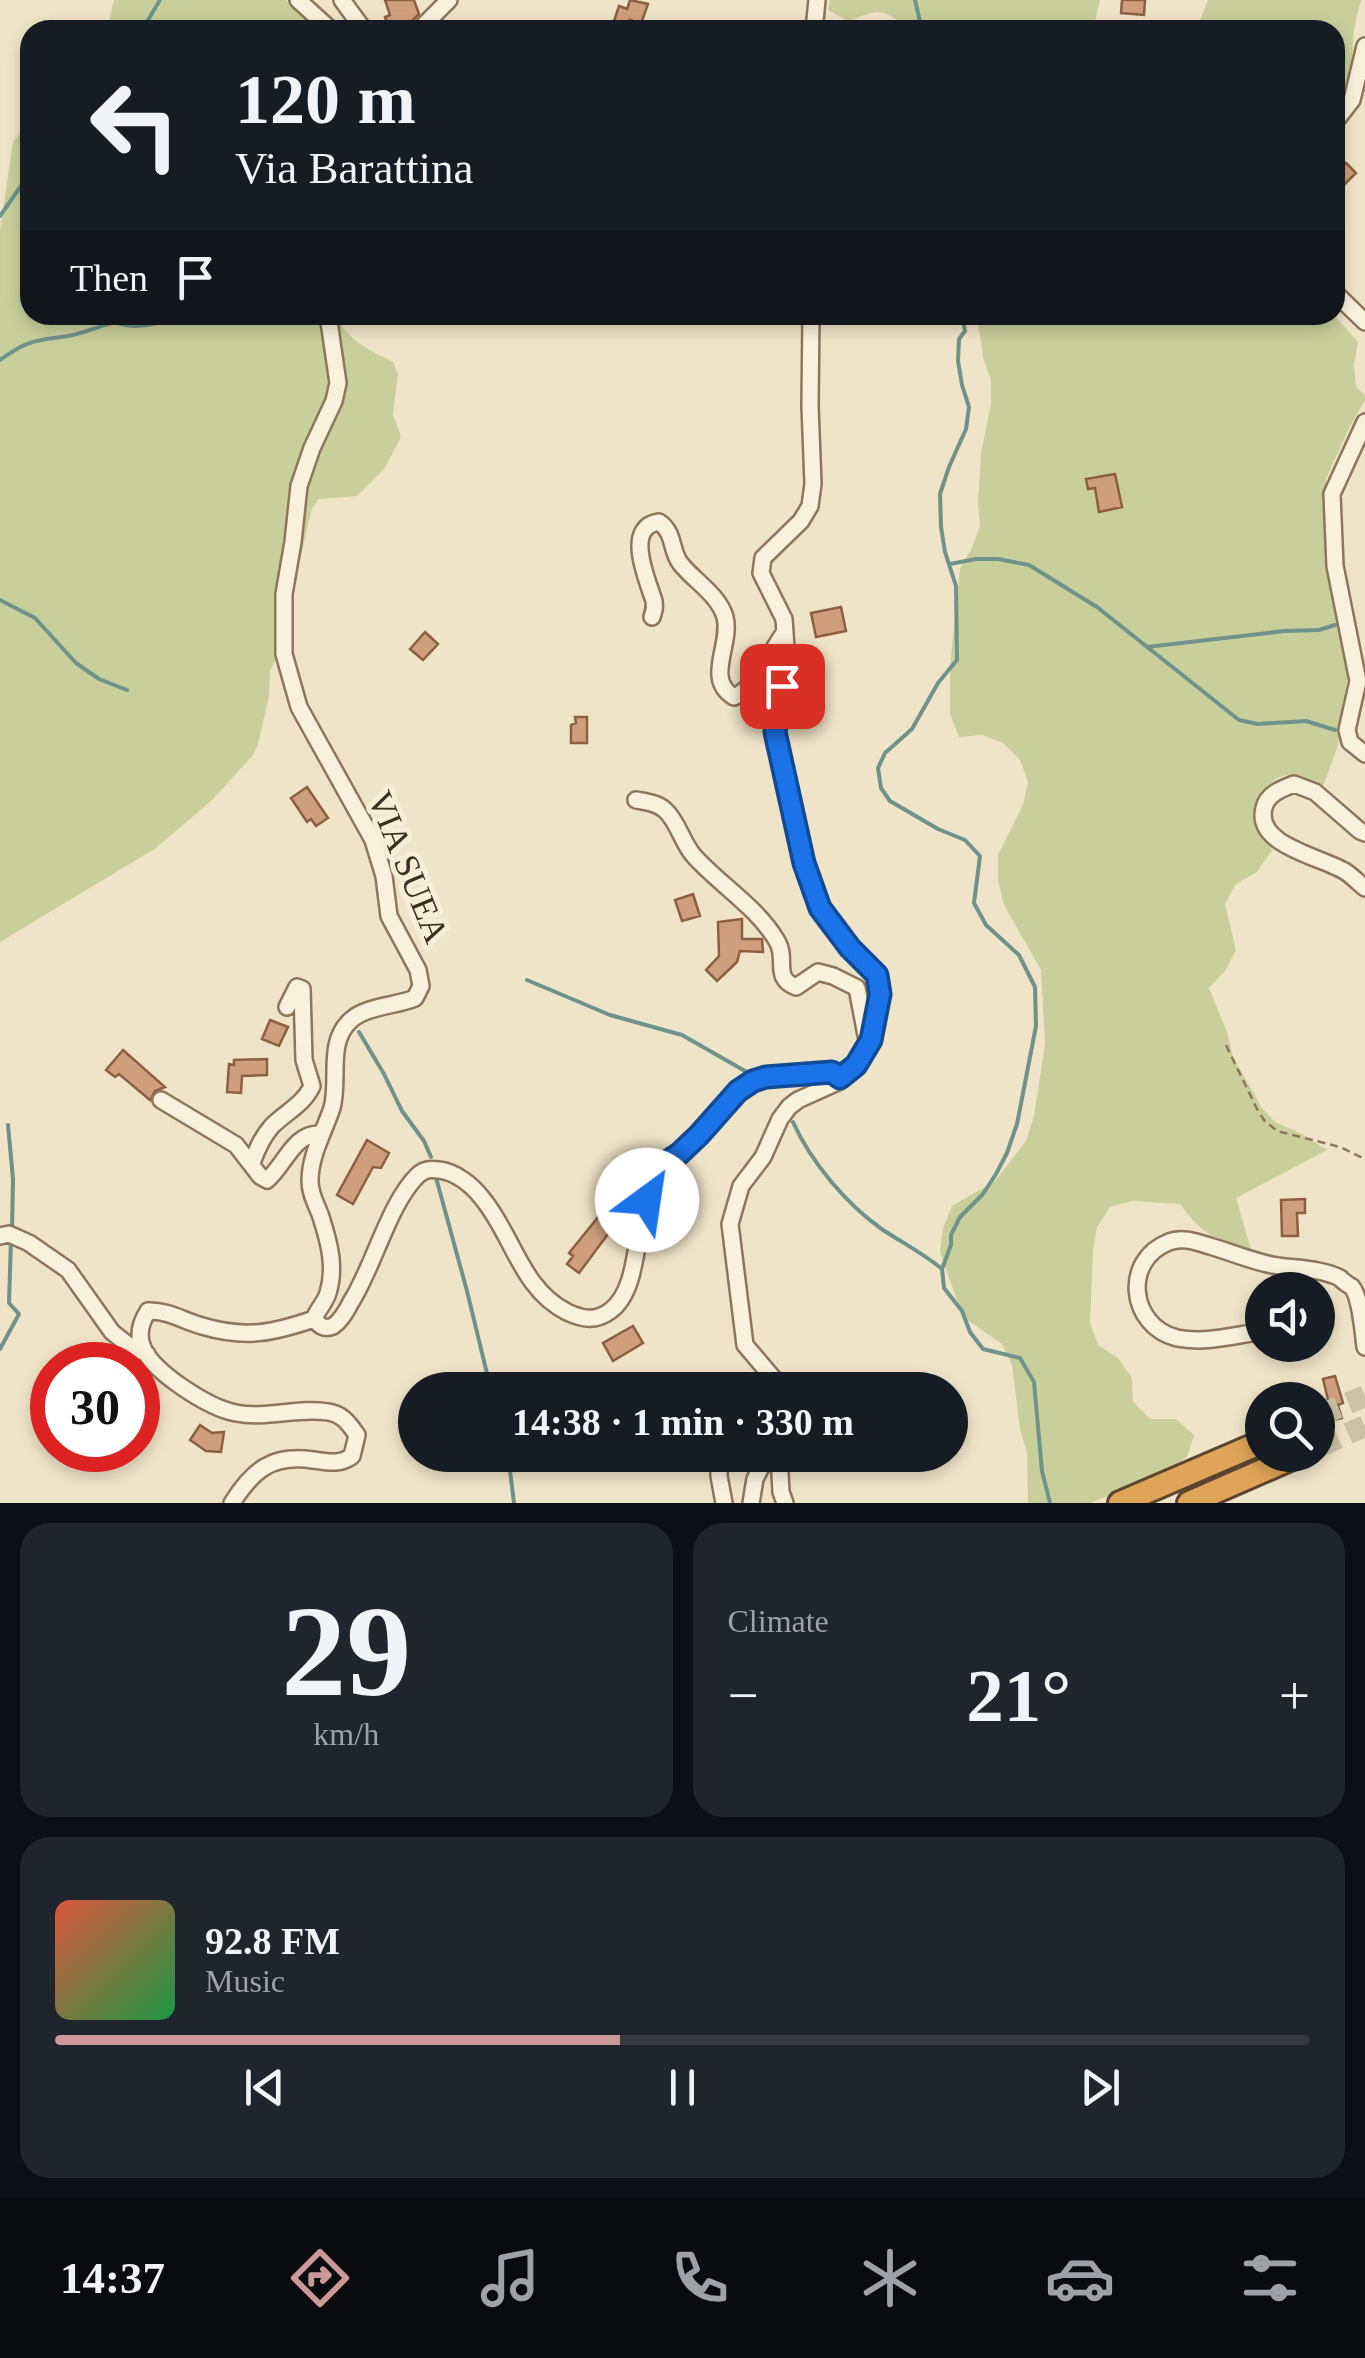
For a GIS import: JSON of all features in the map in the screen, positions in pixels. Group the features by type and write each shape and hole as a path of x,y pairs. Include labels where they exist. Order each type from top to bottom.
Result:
{"highway":[{"path":"1120,1503 1245,1450"},
{"path":"1189,1503 1260,1472"}],"street":[{"path":"298,0 321,20"},
{"path":"429,20 448,0"},
{"path":"1345,108 1352,100 1365,46"},
{"path":"1345,303 1365,322"},
{"name":"VIA SUEA","path":"314,1319 328,1292 332,1266 310,1180 316,1150 333,1106 338,1040 350,1020 371,1009 415,998 421,986 418,970 389,916 384,876 373,840 299,706 284,654 284,594 298,486 334,401 338,382 329,325"},
{"path":"768,1372 745,1345 730,1224 741,1186 763,1157 789,1107 830,1088 856,1065 871,1040 880,994 877,975 850,948 820,908 804,863 775,732 786,662 784,620 760,573 763,558 810,506 814,484 811,325"},
{"path":"1365,422 1332,494 1335,566 1358,681 1347,730 1350,742 1365,754"},
{"path":"652,617 655,605 642,568 640,547 644,530 659,522 670,533 681,565 724,612 726,626 719,680 724,691 734,697 744,693 785,632"},
{"path":"1365,832 1314,792 1294,784 1276,791 1264,804 1263,818 1270,834 1288,848 1346,872 1365,888"},
{"path":"636,800 658,804 668,813 692,854 776,940 781,950 783,978 788,984 796,987 818,972 857,988 866,1035 871,1040"},
{"path":"252,1163 268,1130 306,1098 312,1086 304,1060 302,989 297,987 287,1006"},
{"path":"141,1342 140,1331 148,1311 157,1310 204,1327 242,1333 271,1333 314,1319 325,1328 331,1327 342,1318 363,1284 403,1194 429,1168 448,1171 484,1199 538,1290 579,1318 596,1318 613,1309 626,1288 634,1265 639,1225 664,1164 699,1135 738,1091 753,1081 778,1075 832,1072 840,1078"},
{"path":"161,1100 236,1145 267,1180 303,1136 322,1134"},
{"path":"0,1236 9,1234 28,1243 68,1270 112,1332 124,1342"},
{"path":"1245,1334 1201,1341 1174,1337 1156,1329 1136,1300 1143,1261 1172,1240 1188,1240 1267,1264 1322,1272"},
{"path":"1335,1276 1352,1287 1357,1297 1365,1347"},
{"path":"160,1367 211,1404 234,1413 260,1416 311,1410 333,1412 346,1420 357,1436 352,1456 344,1462 280,1458 258,1470 232,1503"},
{"path":"719,1472 724,1503"},
{"path":"751,1503 758,1472"},
{"path":"780,1472 785,1503"}],"path":[{"path":"1226,1045 1256,1108 1277,1131 1340,1147 1365,1158"}],"green space":[{"path":"114,0 286,0 307,20 109,20"},
{"path":"830,0 1100,0 1095,20 895,20 880,12 846,20 828,10"},
{"path":"1208,0 1361,0 1351,74 1345,89 1345,20 1200,20"},
{"path":"20,134 20,325 342,325 368,349 393,362 398,374 393,414 401,437 384,469 357,496 319,499 312,508 294,585 293,623 270,671 269,696 253,755 212,800 156,848 0,942 0,230 13,142"},
{"path":"978,325 1343,325 1358,342 1356,387 1365,395 1326,479 1326,526 1348,672 1338,745 1321,792 1293,775 1278,778 1265,789 1256,813 1272,850 1257,872 1236,884 1225,904 1236,950 1225,971 1209,988 1233,1057 1262,1108 1275,1122 1327,1150 1236,1198 1251,1249 1210,1234 1180,1204 1133,1201 1110,1207 1097,1227 1093,1251 1090,1323 1098,1345 1118,1358 1132,1378 1133,1402 1150,1419 1176,1419 1194,1435 1187,1457 1168,1470 1091,1503 1028,1503 1027,1453 1012,1365 1002,1344 963,1317 940,1252 943,1228 952,1206 995,1181 1026,1141 1034,1116 1045,1044 1041,970 1004,905 998,881 998,855 1023,805 1028,782 1020,760 1003,743 982,735 959,737 950,714 950,666 960,568 980,526 981,453 991,404 991,380"}],"building":[{"path":"385,0 414,0 419,14 413,20 386,20 390,15"},
{"path":"630,0 648,4 642,20 614,20 619,6 627,9"},
{"path":"1122,0 1145,0 1144,15 1121,13"},
{"path":"1345,164 1356,173 1345,184"},
{"path":"1115,474 1122,507 1099,512 1095,488 1088,489 1086,479"},
{"path":"841,607 846,631 816,637 811,613"},
{"path":"425,632 438,644 423,660 410,649"},
{"path":"575,717 587,717 587,743 571,743"},
{"path":"307,787 328,818 316,826 311,819 307,822 291,798"},
{"path":"693,894 700,916 682,921 675,900"},
{"path":"742,919 742,939 762,939 763,952 740,951 737,962 717,981 706,970 719,956 718,922"},
{"path":"270,1020 288,1027 279,1046 262,1039"},
{"path":"123,1050 165,1087 155,1091 150,1100 119,1074 115,1077 106,1070"},
{"path":"267,1059 267,1075 242,1076 241,1093 227,1092 229,1064 234,1065 234,1060"},
{"path":"367,1140 389,1153 381,1168 373,1167 353,1204 337,1195"},
{"path":"1305,1199 1305,1213 1297,1213 1298,1236 1282,1236 1281,1200"},
{"path":"599,1216 614,1226 579,1273 567,1264 573,1256 569,1253"},
{"path":"633,1326 643,1343 613,1361 603,1343"},
{"path":"1335,1376 1343,1403 1335,1406 1335,1382 1323,1379"},
{"path":"1338,1406 1342,1418 1335,1420"},
{"path":"200,1425 212,1433 224,1432 221,1452 206,1451 190,1440"}],"waterway":[{"path":"148,20 160,0"},
{"path":"915,0 920,20"},
{"path":"0,216 20,187"},
{"path":"0,360 32,342 106,325"},
{"path":"123,325 144,325"},
{"path":"964,325 958,361 969,407 966,429 940,494 945,552 956,586 957,660 938,683 912,729 885,753 878,768 881,788 890,801 965,840 980,856 974,903 986,925 1019,955 1035,987 1036,1026 1017,1124 996,1174 960,1217 942,1269 944,1288 983,1349 1020,1358 1034,1382 1042,1471 1050,1503"},
{"path":"950,564 998,559 1029,565 1097,607 1239,720 1258,724 1306,721 1335,730"},
{"path":"0,600 35,618 76,663 99,679 127,690"},
{"path":"1147,647 1319,630 1335,625"},
{"path":"527,980 610,1015 682,1035 752,1075"},
{"path":"359,1032 431,1157"},
{"path":"793,1122 820,1167 856,1208 942,1269"},
{"path":"8,1125 12,1230"},
{"path":"435,1174 487,1372"},
{"path":"0,1349 19,1314 9,1303 11,1239"},
{"path":"510,1472 514,1503"}],"tunnel":[{"path":"1335,1409 1365,1396"},
{"path":"1335,1439 1365,1426"}],"route":[{"path":"647,1200 664,1164 699,1135 738,1091 753,1081 778,1075 832,1072 840,1078 856,1065 871,1040 880,994 877,975 850,948 820,908 804,863 775,732 782,686"}]}
